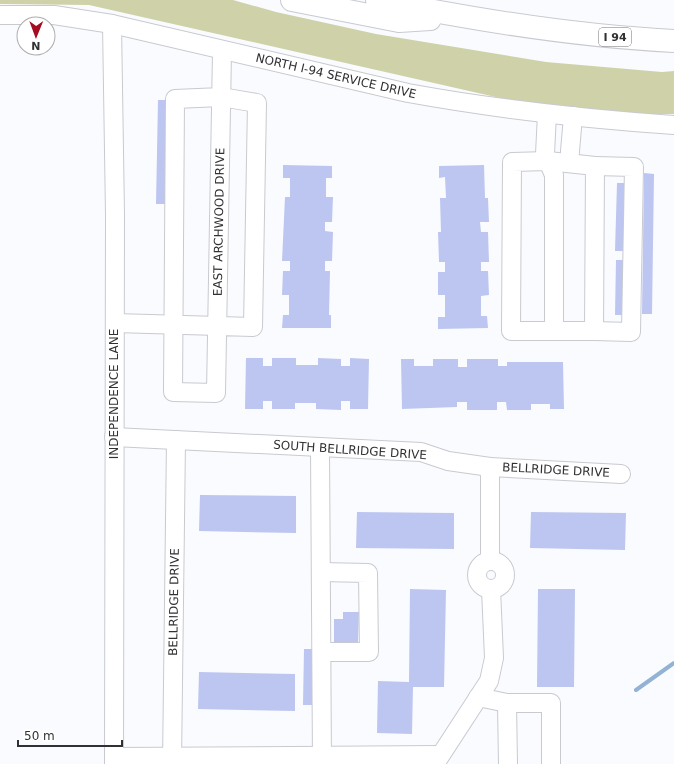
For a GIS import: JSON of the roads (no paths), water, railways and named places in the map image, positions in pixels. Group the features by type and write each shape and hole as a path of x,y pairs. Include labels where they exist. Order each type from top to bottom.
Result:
{"highway":[{"path":"292,0 399,21 460,17"},
{"name":"I 94","path":"377,0 460,17 556,31 674,41"}],"street":[{"name":"NORTH I-94 SERVICE DRIVE","path":"0,15 54,15 112,24 222,51 408,93 547,114 674,125"},
{"name":"INDEPENDENCE LANE","path":"112,24 115,215 114,761"},
{"name":"EAST ARCHWOOD DRIVE","path":"174,324 174,392 216,393 222,51"},
{"path":"115,323 253,327 257,103 221,97 175,99 174,324"},
{"path":"547,114 545,154 554,175 554,331"},
{"path":"570,163 573,116"},
{"path":"548,161 570,163 595,166 634,167 631,332 511,331 512,162 548,161"},
{"path":"594,331 595,166"},
{"name":"SOUTH BELLRIDGE DRIVE","path":"114,436 320,448 420,452 448,461 490,467"},
{"name":"BELLRIDGE DRIVE","path":"172,760 176,440"},
{"path":"320,448 322,760"},
{"path":"114,761 438,760 489,681 494,658 491,589 481,585 476,575 480,565 490,560 490,467"},
{"name":"BELLRIDGE DRIVE","path":"490,467 621,474"},
{"path":"321,572 368,573 369,652 322,652"},
{"path":"478,697 507,703 551,703 552,764"},
{"path":"507,703 508,764"}],"waterway":[{"path":"636,690 674,663"}]}
